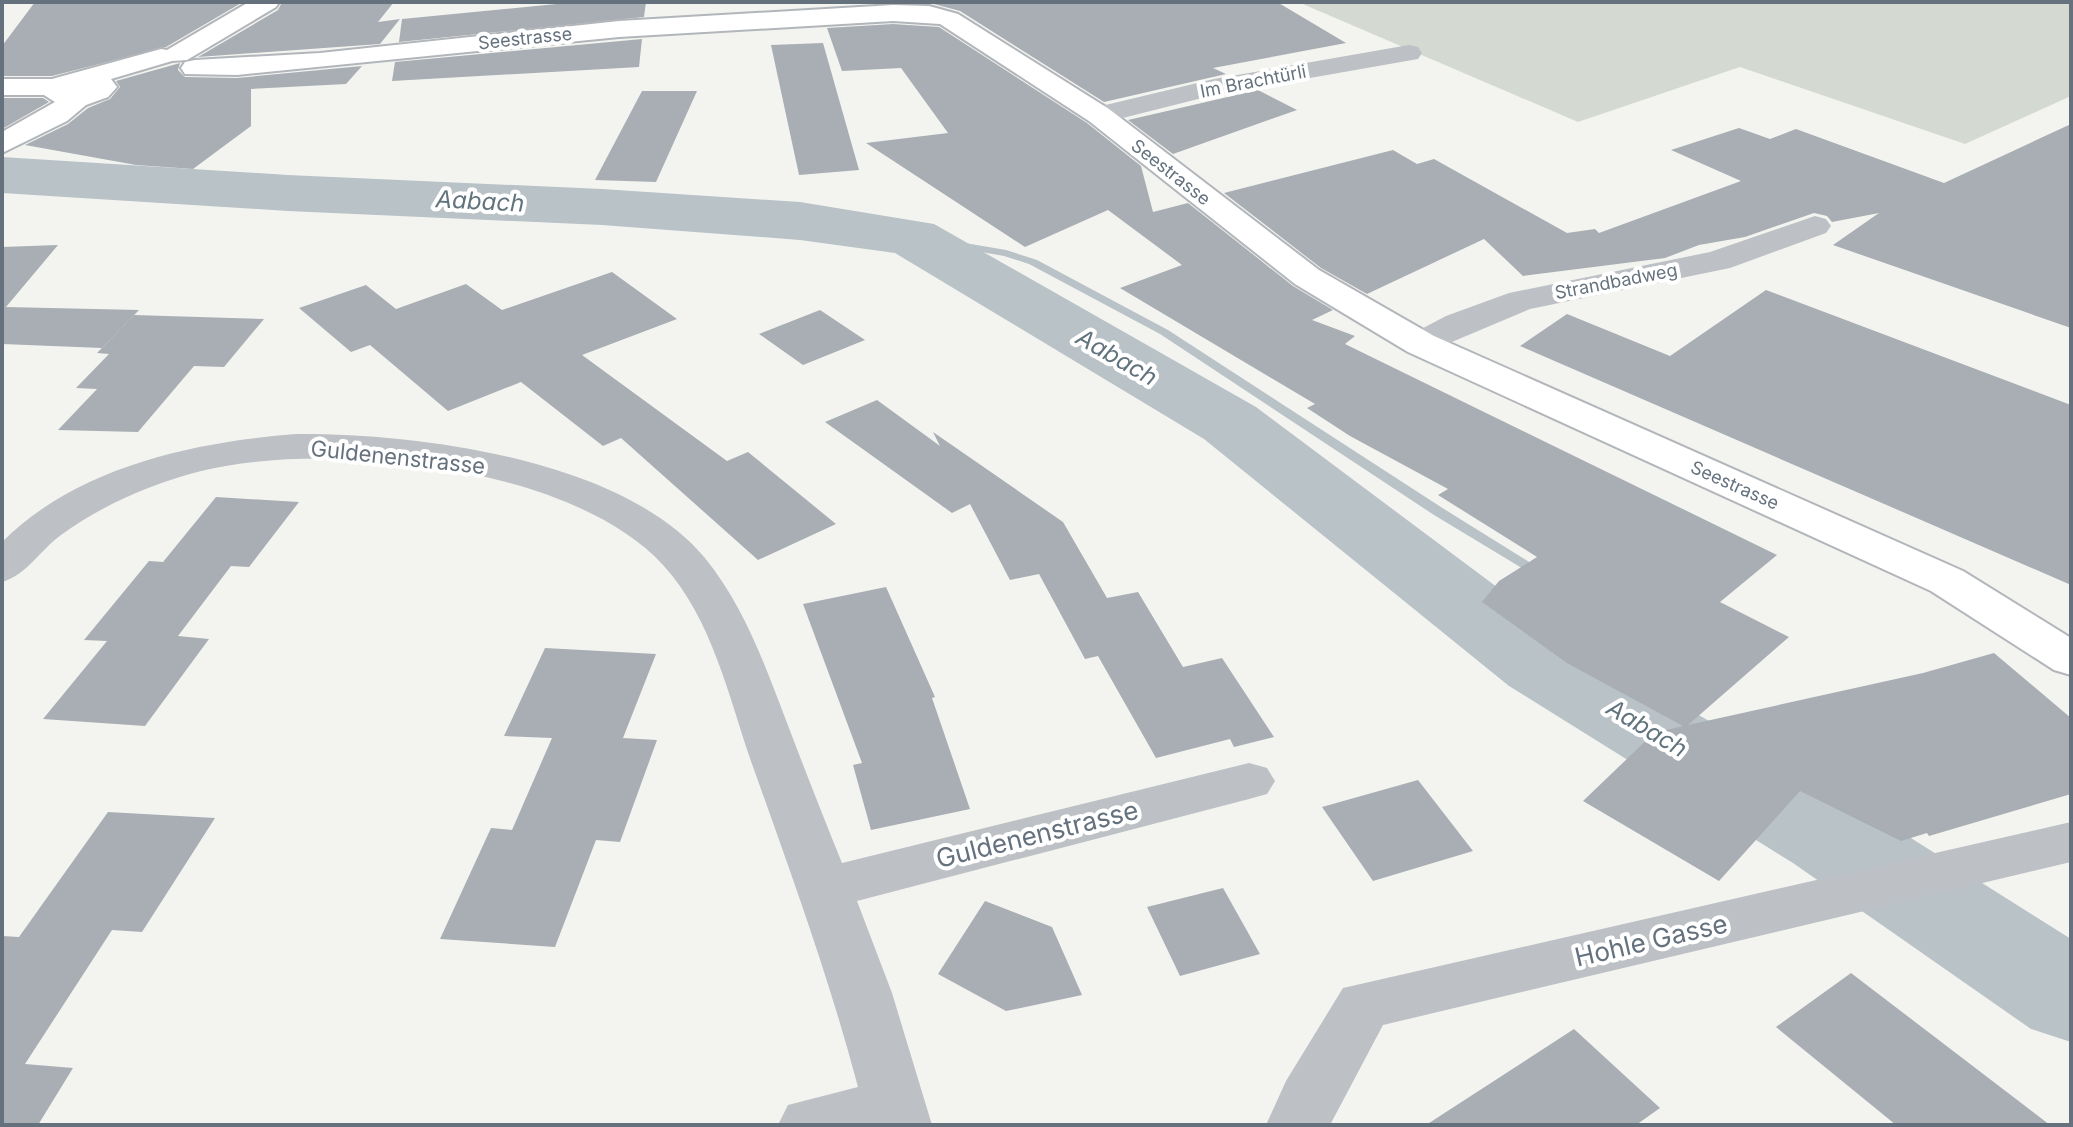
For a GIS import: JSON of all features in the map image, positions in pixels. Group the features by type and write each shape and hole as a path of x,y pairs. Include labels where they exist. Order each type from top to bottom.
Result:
{"street":[{"path":"178,63 213,31 267,2"},
{"name":"Seestrasse","path":"2,87 78,89 178,63 288,64 617,29 893,13 930,8 1099,115 1307,277 1421,344 1947,581 2071,659"},
{"name":"Im Brachtürli","path":"1099,115 1214,87 1409,53"},
{"path":"2,144 57,115 78,89"},
{"name":"Strandbadweg","path":"1421,344 1459,324 1521,300 1718,261 1815,226"},
{"name":"Guldenenstrasse","path":"2,568 49,524 89,499 170,468 253,450 334,447 441,457 512,472 577,491 656,535 687,564 709,592 730,636 863,993 897,1116"},
{"name":"Guldenenstrasse","path":"826,888 1249,781"},
{"name":"Hohle Gasse","path":"1298,1125 1308,1100 1364,1005 2071,842"},
{"path":"810,1125 897,1116"}],"shaded area":[{"path":"1298,2 2071,2 2071,96 1965,144 1740,67 1578,122"}],"building":[{"path":"35,2 243,2 166,47 52,76 2,76 2,46"},
{"path":"282,2 394,2 378,22 400,19 380,44 198,57 278,10"},
{"path":"577,2 646,2 644,17 399,42 402,19"},
{"path":"893,2 1277,2 1346,43 1213,68 1226,74 1104,102 960,11 930,3"},
{"path":"893,24 939,27 1087,123 1141,166 1153,212 1188,203 1293,286 1333,310 1312,320 1355,336 1345,344 1777,555 1720,602 1789,637 1688,725 1923,673 1994,653 2071,718 2071,794 1929,836 1927,833 1901,841 1800,791 1719,881 1583,801 1654,733 1683,726 1567,663 1482,602 1499,581 1537,557 1438,495 1448,489 1350,436 1307,408 1315,404 1120,288 1182,265 1108,210 1025,247 866,143 948,133 901,68 842,71 827,28"},
{"path":"642,39 639,67 392,81 395,62"},
{"path":"823,43 859,170 799,175 771,45"},
{"path":"180,63 178,70 185,77 237,78 362,66 346,84 251,89 251,126 193,169 136,165 25,145 68,124 88,108 110,99 120,87 116,81"},
{"path":"1258,90 1297,110 1173,154 1128,120"},
{"path":"642,91 697,91 656,182 595,180"},
{"path":"2,98 43,98 49,102 2,129"},
{"path":"2071,124 2071,328 1833,245 1879,213 1832,222 1827,216 1814,213 1745,237 1699,245 1665,258 1523,276 1484,239 1367,294 1321,268 1224,193 1393,150 1417,164 1434,159 1567,233 1595,229 1599,233 1741,181 1671,150 1739,128 1770,139 1796,129 1944,183"},
{"path":"58,245 6,307 139,310 102,348 2,344 2,247"},
{"path":"612,272 677,319 582,355 727,461 748,452 836,524 758,560 621,438 603,446 521,382 448,411 370,345 351,352 299,308 366,285 396,309 466,284 502,310"},
{"path":"1766,290 2071,405 2071,585 1520,346 1567,314 1670,356"},
{"path":"820,310 865,340 803,365 759,334"},
{"path":"134,315 264,319 224,367 194,366 138,432 58,430 97,389 76,388 109,354 97,353"},
{"path":"877,400 940,446 933,432 1063,522 1107,598 1138,592 1183,667 1222,658 1274,737 1234,747 1230,739 1156,758 1098,656 1085,659 1039,574 1010,580 970,504 952,513 825,422"},
{"path":"216,497 299,502 249,567 231,566 178,636 209,639 145,726 43,719 107,641 84,640 149,561 163,562"},
{"path":"886,587 935,697 932,698 970,809 871,830 853,765 862,763 803,604"},
{"path":"545,648 656,654 623,738 657,740 620,842 596,840 555,947 440,939 491,828 512,830 552,738 504,736"},
{"path":"1418,780 1473,851 1373,881 1322,807"},
{"path":"108,812 215,818 142,932 112,930 25,1064 73,1068 38,1125 2,1125 2,936 19,937"},
{"path":"1223,888 1260,954 1180,976 1147,907"},
{"path":"985,901 1052,927 1082,995 1006,1011 938,974"},
{"path":"1851,973 2050,1125 1896,1125 1776,1027"},
{"path":"1574,1029 1660,1108 1636,1125 1426,1125"}],"waterway":[{"name":"Aabach","path":"2,175 288,193 602,207 800,221 912,237 1230,423 1541,665 1829,836 2071,996"},
{"path":"912,237 1006,253 1033,262 1164,332 1439,512 1540,573"},
{"path":"1921,856 1980,937"}]}
